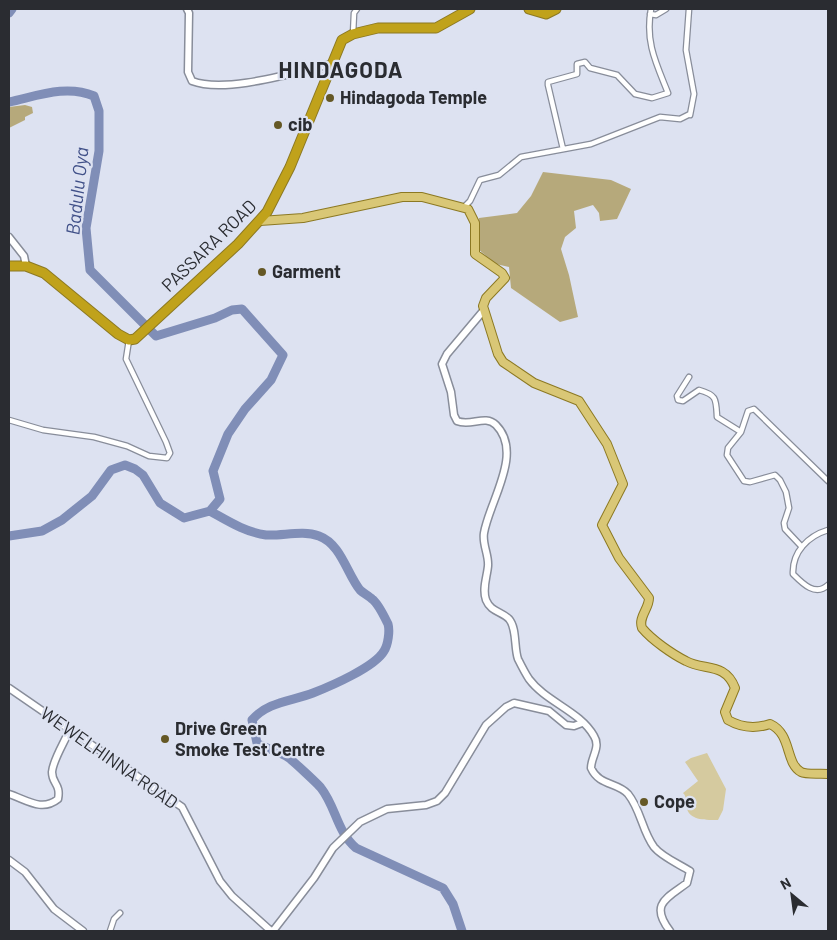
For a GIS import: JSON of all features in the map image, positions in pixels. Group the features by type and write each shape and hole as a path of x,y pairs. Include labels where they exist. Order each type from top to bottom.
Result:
{"highway":[{"path":"353,34 392,27 422,30 436,28 470,9"},
{"path":"529,9 546,14 556,9"},
{"name":"PASSARA ROAD","path":"129,340 142,335 260,221 279,192 338,44 353,34"},
{"path":"9,266 26,266 48,276 112,329 129,340"}],"main road":[{"path":"260,221 303,218 402,197 422,197 465,206 471,212 475,224 475,254 502,273 505,278 486,298 483,306 498,354 504,362 534,384 579,401 606,444 623,484 602,525 619,558 647,595 649,601 641,619 642,628 687,662 712,666 726,674 734,685 735,690 726,705 725,712 728,720 752,728 770,724 778,728 784,736 797,768 803,773 828,774"}],"street":[{"path":"187,9 189,13 188,72 192,81 201,84 265,79 331,64"},
{"path":"353,34 354,13 357,9"},
{"path":"563,149 548,82 576,75 577,64 585,62 590,68 617,74 635,94 652,98 668,93 650,48 648,36 650,11 656,15 666,9"},
{"path":"465,206 470,201 480,180 500,175 521,157 591,144 660,116 680,119 690,115 694,94 686,50 689,9"},
{"path":"9,237 24,256 26,266"},
{"path":"484,310 446,354 442,364 451,392 454,415 457,421 469,424 482,420 489,421 501,432 506,447 508,459 486,522 484,536 488,564 484,588 486,599 495,612 508,618 512,625 518,659 530,680 594,735 597,744 591,764 595,776 603,782 627,793 640,814 655,848 690,870 687,883 663,900 660,910 664,924 670,931"},
{"path":"9,420 43,430 94,436 127,446 149,456 167,458 170,453 166,442 126,359 129,340"},
{"path":"689,377 677,396 678,400 683,401 699,390 712,394 716,399 717,416 740,432"},
{"path":"802,547 786,529 784,523 789,508 780,480 774,475 750,482 744,481 727,455 728,448 740,432 748,411 754,409 828,481"},
{"path":"828,530 816,534 797,552 793,566 793,574 805,586 816,590 828,585"},
{"name":"WEWELHINNA ROAD","path":"9,688 182,807 220,880 232,896 272,931"},
{"path":"272,931 338,844 360,822 387,809 426,805 436,801 445,792 486,725 506,706 514,703 548,711 566,725 574,726 582,723"},
{"path":"9,794 44,806 50,805 58,799 59,786 53,778 52,771 69,731"},
{"path":"9,860 25,872 54,909 83,931"},
{"path":"110,931 114,919 120,913"}],"shaded area":[{"path":"25,105 32,107 33,113 25,117 25,120 9,128 9,107"},
{"path":"543,172 611,180 631,189 617,219 600,221 599,213 593,205 574,211 576,228 565,237 561,249 578,317 560,322 511,288 509,267 496,264 478,249 479,218 517,213 531,196"},
{"path":"707,753 726,789 723,810 718,820 693,817 687,810 683,793 698,781 685,762"}],"waterway":[{"name":"Badulu Oya","path":"9,13 12,9"},
{"name":"Badulu Oya","path":"9,102 62,91 73,91 94,96 99,111 99,151 86,228 90,270 156,336 215,318 232,310 242,309 283,355 271,380 245,409 228,434 213,471 220,499 210,511 184,518 160,503 143,475 125,465 111,470 92,496 62,520 42,531 9,536"},
{"path":"210,511 237,526 258,534 306,533 327,540 338,552 360,590 374,601 381,611 388,624 389,634 388,642 379,657 341,681 313,693 265,709 252,720 257,743 289,758 319,786 326,795 345,835 356,848 443,888 453,904 462,931"}],"place":[{"name":"Hindagoda Temple","path":"330,98"},
{"name":"cib","path":"278,125"},
{"name":"Garment","path":"262,272"},
{"name":"Drive Green Smoke Test Centre","path":"165,739"},
{"name":"Cope","path":"644,802"}],"district":[{"name":"HINDAGODA","path":"341,70"}]}
